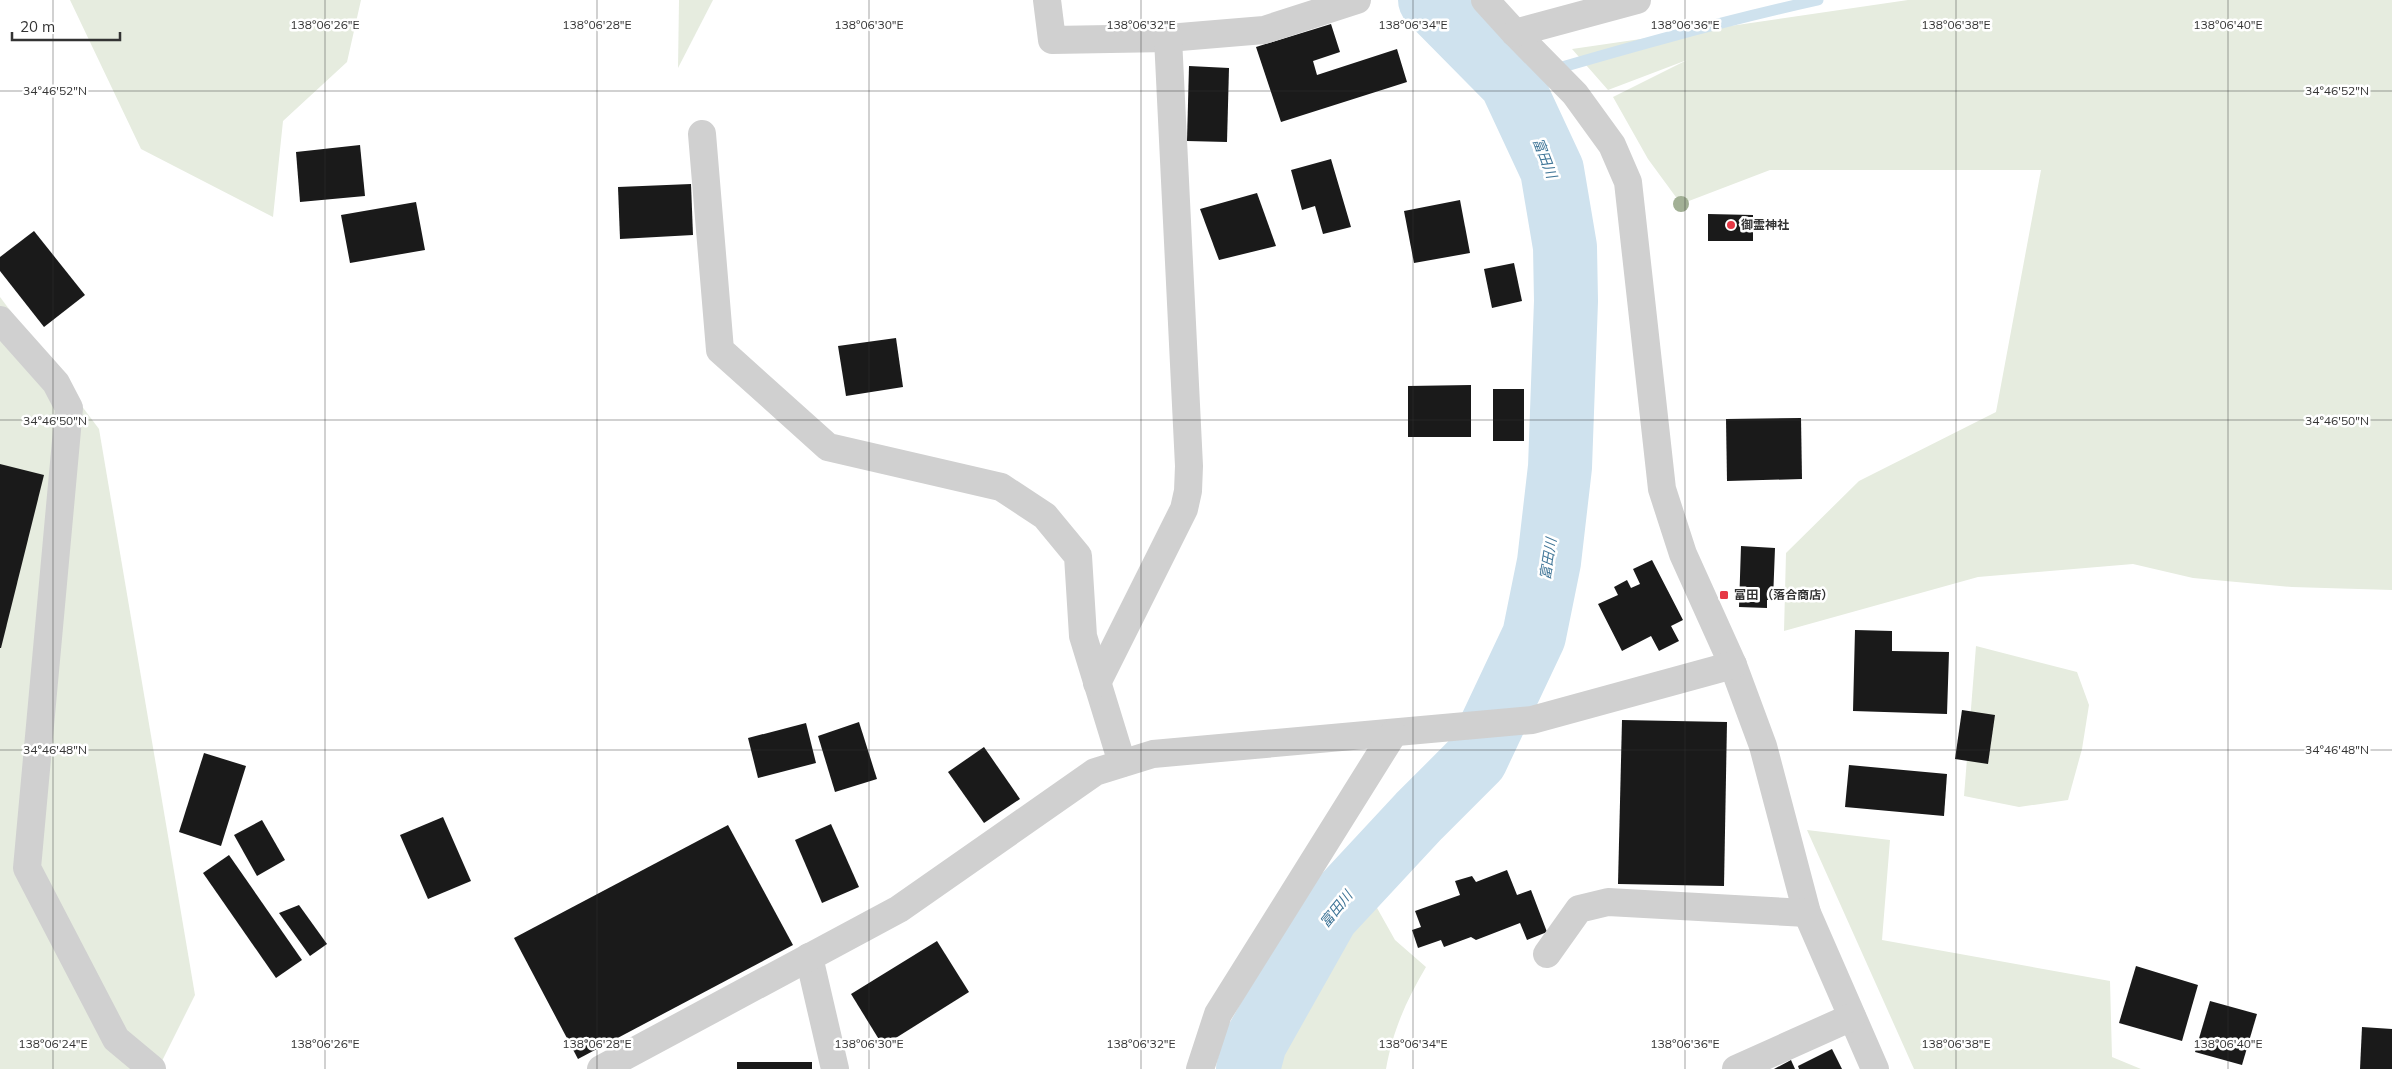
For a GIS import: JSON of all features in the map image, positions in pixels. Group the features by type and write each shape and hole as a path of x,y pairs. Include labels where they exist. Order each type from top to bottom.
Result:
{"street":[{"path":"1047,0 1052,40 1168,38 1264,30 1357,0"},
{"path":"1485,0 1523,42 1575,94 1612,145 1628,182 1662,489 1682,554 1734,665 1763,746 1807,913 1875,1069"},
{"path":"1523,42 1637,0"},
{"path":"1097,683 1184,509 1188,491 1189,466 1168,38"},
{"path":"702,134 720,350 828,447 1001,487 1045,516 1078,556 1082,636 1122,763"},
{"path":"0,320 56,383 69,408 27,868 116,1039 152,1069"},
{"path":"601,1069 900,909 1095,772 1154,754 1532,720 1734,665"},
{"path":"1200,1069 1218,1014 1393,734"},
{"path":"1548,954 1579,909 1608,902 1807,913"},
{"path":"809,957 835,1069"},
{"path":"1736,1069 1852,1017"}],"shaded area":[{"path":"70,0 361,0 347,62 283,121 273,217 141,149"},
{"path":"679,0 713,0 678,68"},
{"path":"1908,0 2392,0 2392,590 2292,587 2193,578 2133,564 1978,577 1784,631 1786,553 1859,481 1996,412 2041,170 1770,170 1681,204 1648,159 1613,97 1687,60 1608,90 1572,49"},
{"path":"0,297 99,429 195,995 158,1069 0,1069"},
{"path":"1976,646 2077,672 2089,705 2082,749 2068,800 2019,807 1964,796"},
{"path":"1807,830 1890,840 1882,940 2110,981 2112,1057 2141,1069 1914,1069"},
{"path":"1372,899 1395,940 1426,967 1401,1016 1392,1041 1386,1069 1269,1069 1278,1036 1344,910"}],"building":[{"path":"1331,24 1340,52 1313,61 1317,75 1397,49 1407,82 1281,122 1256,47"},
{"path":"1189,66 1229,68 1227,142 1187,141"},
{"path":"360,145 365,196 300,202 296,152"},
{"path":"1331,159 1351,227 1323,234 1315,206 1302,210 1291,170"},
{"path":"691,184 693,235 620,239 618,187"},
{"path":"1257,193 1276,246 1219,260 1200,209"},
{"path":"1460,200 1470,253 1414,263 1404,211"},
{"path":"416,202 425,250 350,263 341,215"},
{"path":"1708,214 1753,215 1753,241 1708,241"},
{"path":"34,231 85,295 44,327 0,271 0,257"},
{"path":"1514,263 1522,301 1492,308 1484,269"},
{"path":"896,338 903,387 846,396 838,346"},
{"path":"1471,385 1471,437 1408,437 1408,386"},
{"path":"1493,389 1524,389 1524,441 1493,441"},
{"path":"1801,418 1802,479 1727,481 1726,419"},
{"path":"0,464 44,475 1,648 0,648"},
{"path":"1741,546 1775,548 1773,600 1767,600 1767,608 1739,607"},
{"path":"1652,560 1683,620 1671,626 1679,641 1659,651 1651,636 1622,651 1598,604 1618,595 1614,587 1627,580 1631,588 1640,584 1633,569"},
{"path":"1855,630 1892,631 1892,651 1949,652 1947,714 1853,711"},
{"path":"1962,710 1995,715 1988,764 1955,759"},
{"path":"1622,720 1727,722 1724,886 1618,884"},
{"path":"859,722 877,779 835,792 818,736"},
{"path":"806,723 816,763 758,778 748,738"},
{"path":"984,747 1020,799 984,823 948,772"},
{"path":"204,753 246,766 221,846 179,832"},
{"path":"1849,765 1947,774 1944,816 1845,807"},
{"path":"443,817 471,881 428,899 400,835"},
{"path":"262,820 285,860 257,876 234,835"},
{"path":"831,824 859,887 822,903 795,840"},
{"path":"728,825 793,945 578,1059 514,938"},
{"path":"229,855 302,960 276,978 203,873"},
{"path":"1507,870 1517,895 1531,890 1547,932 1527,940 1520,923 1476,940 1471,937 1444,947 1441,940 1418,948 1412,930 1421,927 1415,911 1460,895 1455,881 1472,876 1476,882"},
{"path":"299,905 327,944 310,956 279,913"},
{"path":"937,941 969,992 883,1046 851,994"},
{"path":"2136,966 2198,985 2182,1041 2119,1023"},
{"path":"2210,1001 2257,1014 2242,1065 2195,1052"},
{"path":"2362,1027 2392,1029 2392,1069 2360,1069"},
{"path":"1832,1049 1842,1069 1799,1069 1798,1066"},
{"path":"1791,1060 1795,1069 1774,1069"},
{"path":"737,1062 812,1062 812,1069 737,1069"}],"waterway":[{"name":"富田川","path":"1248,1069 1255,1043 1327,915 1419,816 1476,759 1534,636 1549,562 1560,467 1566,301 1565,247 1552,170 1511,82 1430,0"},
{"path":"1511,82 1702,28 1818,0"}],"place":[{"name":"御霊神社","path":"1731,225"},
{"name":"富田 （落合商店）","path":"1724,595"}]}
